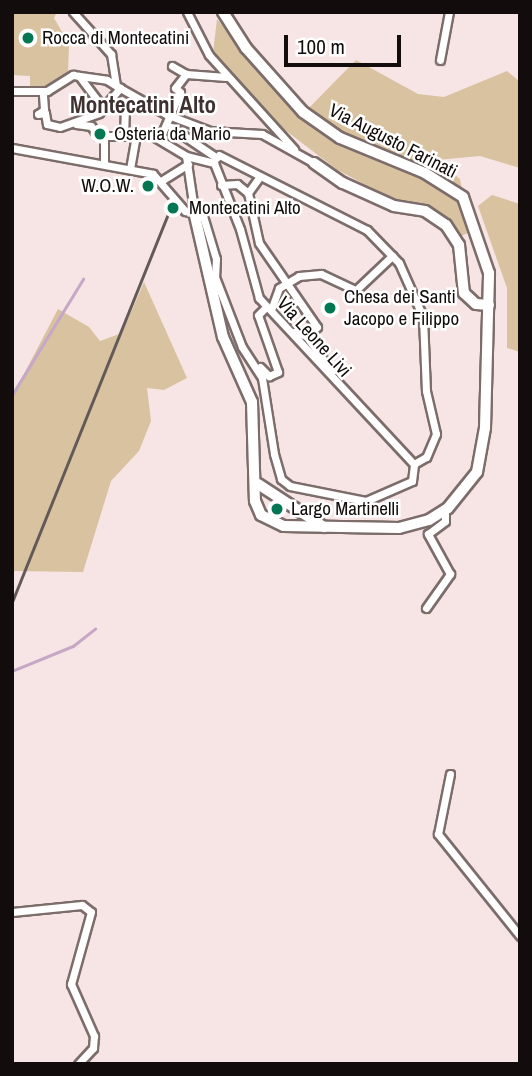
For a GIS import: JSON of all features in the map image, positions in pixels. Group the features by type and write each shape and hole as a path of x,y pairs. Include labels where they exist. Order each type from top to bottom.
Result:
{"street":[{"path":"43,95 44,110 38,114 45,113 47,124 60,127 76,124 104,109 118,86 111,54 73,12"},
{"path":"187,12 227,77 294,149"},
{"name":"Via Augusto Farinati","path":"223,12 246,48 303,113 340,138 425,173 463,197 489,273 480,460 464,492 444,511"},
{"path":"440,60 449,12"},
{"path":"172,66 186,74 227,77"},
{"path":"160,138 167,114 186,74"},
{"path":"79,76 104,109"},
{"path":"12,91 51,88 79,76 118,86 167,114 178,115 202,128 262,134 294,149 343,183 394,206 425,211 446,225 459,245 464,293 476,304 489,305"},
{"path":"12,97 43,95 51,88"},
{"path":"124,136 125,109"},
{"path":"12,148 130,169 161,181 195,216 205,222 216,259 215,277 235,328 262,379 274,454 281,479 290,486 366,501 412,481 414,464 426,457 436,434 426,391 423,317 413,287 392,257 366,230 337,212 218,161 186,156 160,138 104,136 91,126 76,124"},
{"path":"171,127 208,150 218,161"},
{"path":"104,136 104,163"},
{"path":"130,169 136,136"},
{"path":"186,156 195,216 223,337 252,402 258,484 256,505 270,523 327,528 405,527 444,511 445,521 428,534 450,574 426,608"},
{"name":"Via Leone Livi","path":"218,161 221,185 269,309 338,387 414,464"},
{"path":"161,181 188,164"},
{"path":"248,193 258,179"},
{"path":"221,185 237,184 248,193 260,243 317,327 306,336"},
{"path":"235,328 264,372 273,377 278,367 258,315 269,309 277,290 287,282 312,273 356,290 392,257"},
{"path":"284,324 306,336 338,387"},
{"path":"258,484 327,528"},
{"path":"450,774 438,834 520,936"},
{"path":"12,912 82,905 91,912 71,984 94,1036 93,1048 78,1064"}],"shaded area":[{"path":"12,12 57,12 54,18 69,44 68,74 45,87 30,87 30,76 12,75"},
{"path":"217,19 300,117 356,60 418,94 444,97 507,71 520,82 520,168 480,156 437,160 460,179 470,232 459,237 427,206 395,201 336,169 259,110 213,53"},
{"path":"492,195 520,204 520,352 507,348 507,288 478,206"},
{"path":"144,282 187,378 164,390 147,388 151,421 139,451 111,481 83,572 12,571 12,397 58,309 89,327 100,341 122,333"}],"waterway":[{"path":"12,395 83,279"},
{"path":"12,671 73,646 95,629"}],"railway":[{"path":"12,602 169,212"}],"place":[{"name":"Rocca di Montecatini","path":"28,38"},
{"name":"Osteria da Mario","path":"100,134"},
{"name":"W.O.W.","path":"148,186"},
{"name":"Montecatini Alto","path":"173,208"},
{"name":"Chesa dei Santi Jacopo e Filippo","path":"330,308"},
{"name":"Largo Martinelli","path":"277,509"}],"district":[{"name":"Montecatini Alto","path":"143,105"}]}
